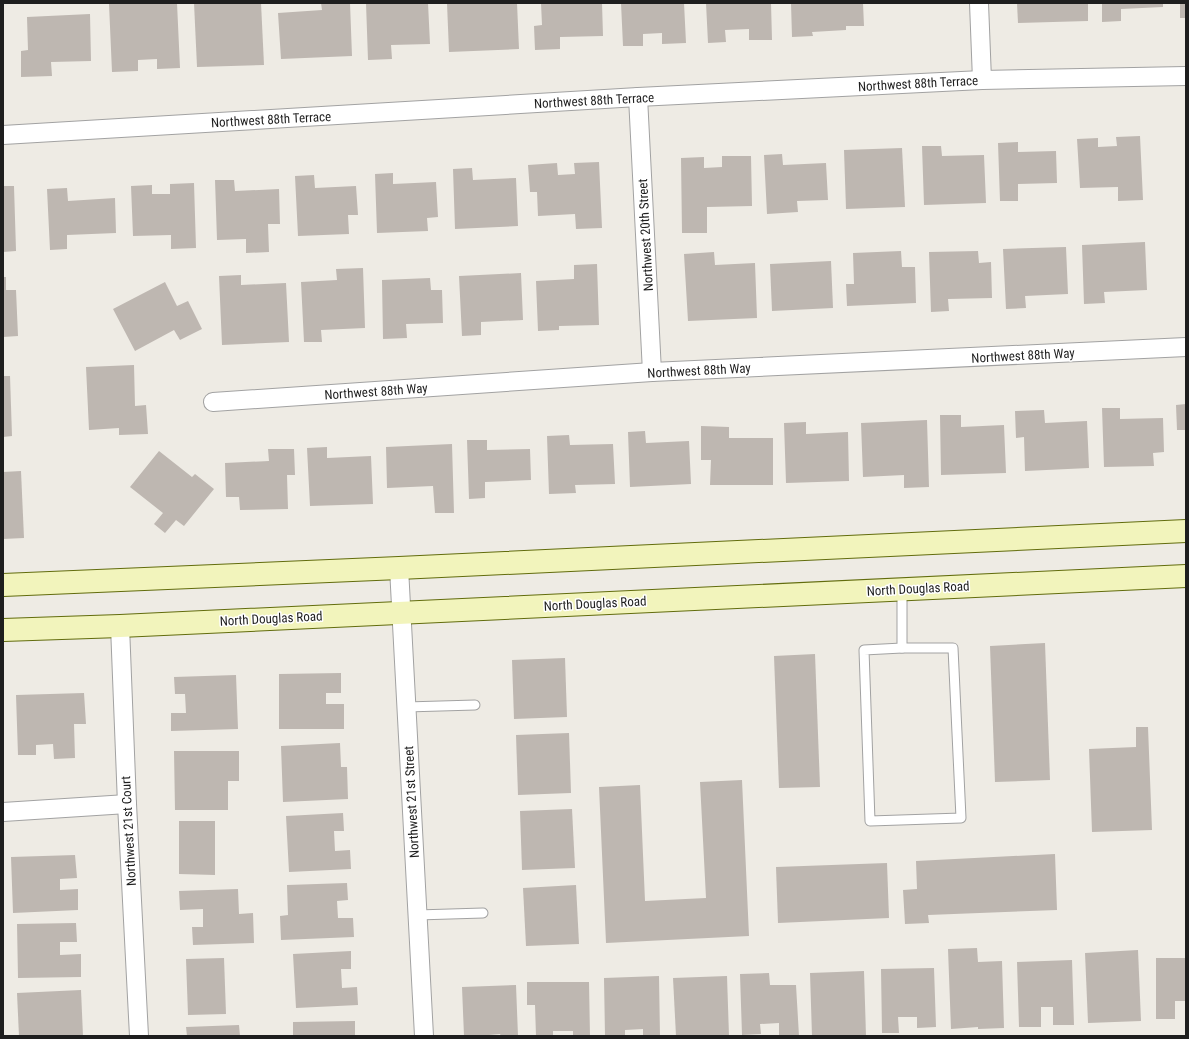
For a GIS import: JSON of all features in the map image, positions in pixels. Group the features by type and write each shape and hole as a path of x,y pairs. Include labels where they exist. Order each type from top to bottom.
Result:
{"main road":[{"path":"3,585 1186,531"},
{"name":"North Douglas Road","path":"3,630 120,626 1186,576"}],"street":[{"path":"979,3 982,80"},
{"path":"1186,76 1186,86"},
{"name":"Northwest 88th Terrace","path":"3,135 638,97 982,80 1186,76"},
{"name":"Northwest 20th Street","path":"638,97 652,372"},
{"name":"Northwest 88th Way","path":"213,402 652,372 1186,347"},
{"name":"Northwest 21st Street","path":"399,568 400,612 424,1036"},
{"name":"Northwest 21st Court","path":"120,626 127,804 139,1036"},
{"path":"3,812 127,804"}],"lane":[{"path":"902,589 902,648"},
{"path":"902,648 953,648 961,818 870,821 864,650 902,648"},
{"path":"406,707 475,705"},
{"path":"417,915 483,913"}],"building":[{"path":"177,3 180,68 157,69 157,59 138,60 138,71 112,72 109,4"},
{"path":"194,3 261,3 264,65 197,67"},
{"path":"321,3 350,3 352,56 281,59 278,13 322,10"},
{"path":"366,3 428,3 430,44 391,45 392,59 368,60"},
{"path":"447,3 517,3 519,49 449,52"},
{"path":"541,3 602,3 603,36 560,37 560,49 535,50 534,26 542,25"},
{"path":"621,3 684,3 686,43 662,44 662,33 643,34 643,46 623,46"},
{"path":"706,3 771,3 772,40 749,40 749,29 725,30 726,42 708,43"},
{"path":"791,3 863,3 864,26 846,26 846,30 812,32 813,36 792,37"},
{"path":"1017,3 1088,3 1088,21 1018,23"},
{"path":"1102,3 1163,3 1163,7 1121,9 1121,21 1102,22"},
{"path":"1180,3 1186,3 1186,18 1180,18"},
{"path":"90,14 91,61 51,62 52,76 21,77 21,51 28,50 27,17"},
{"path":"1140,136 1143,200 1118,201 1118,187 1080,188 1077,139 1098,138 1098,147 1117,146 1116,137"},
{"path":"1018,142 1018,152 1056,151 1057,183 1018,184 1018,201 1000,201 998,143"},
{"path":"922,146 941,146 942,156 984,155 986,203 924,205"},
{"path":"902,148 905,207 846,209 844,150"},
{"path":"782,154 783,165 826,163 828,200 797,201 798,212 767,214 764,155"},
{"path":"722,156 751,156 752,206 707,207 707,233 682,233 681,158 704,157 704,168 722,167"},
{"path":"599,162 602,228 576,229 575,214 538,216 537,192 530,192 528,165 557,163 558,175 575,174 574,163"},
{"path":"472,168 473,180 516,178 518,226 455,229 453,169"},
{"path":"393,173 393,184 436,182 438,217 427,218 428,231 377,233 375,174"},
{"path":"314,175 315,188 356,186 358,215 348,215 349,234 298,236 295,176"},
{"path":"215,180 234,180 235,191 279,189 280,224 268,224 269,252 246,253 246,239 217,240"},
{"path":"194,183 196,248 171,249 171,235 133,236 131,186 152,185 152,194 170,194 170,184"},
{"path":"3,186 14,186 16,251 3,252"},
{"path":"67,188 68,201 115,198 116,233 67,235 67,249 50,250 47,189"},
{"path":"1145,242 1147,290 1104,292 1105,303 1084,304 1082,245"},
{"path":"1066,247 1068,294 1025,296 1026,308 1006,309 1003,249"},
{"path":"901,251 902,267 915,267 916,303 847,306 846,284 854,284 853,253"},
{"path":"978,251 979,263 991,262 992,298 948,299 949,311 931,312 929,252"},
{"path":"714,252 715,265 755,263 757,318 688,321 684,254"},
{"path":"831,261 833,308 772,311 770,264"},
{"path":"597,264 599,325 559,326 559,330 538,331 536,281 574,279 574,265"},
{"path":"363,268 365,328 321,330 322,342 304,342 301,282 337,280 336,269"},
{"path":"521,273 523,320 481,322 481,335 462,336 459,276"},
{"path":"241,275 241,285 286,283 289,342 222,345 219,276"},
{"path":"3,277 6,277 6,290 16,290 18,336 3,337"},
{"path":"430,278 431,290 442,290 443,323 406,324 407,338 383,339 382,280"},
{"path":"165,282 177,306 188,301 202,329 180,340 174,330 135,351 113,309"},
{"path":"134,365 135,406 146,405 148,434 119,435 119,428 89,430 86,367"},
{"path":"3,376 10,376 12,436 3,437"},
{"path":"1186,404 1186,430 1177,430 1176,405"},
{"path":"1102,408 1120,408 1120,419 1163,418 1164,452 1153,453 1154,466 1104,467"},
{"path":"1044,410 1045,423 1087,421 1089,468 1025,471 1024,437 1016,438 1015,411"},
{"path":"940,415 961,415 961,427 1004,425 1006,473 941,475"},
{"path":"927,420 929,487 904,488 904,475 863,477 861,423"},
{"path":"806,422 806,434 848,432 849,481 786,483 784,423"},
{"path":"701,426 729,427 729,438 773,438 773,485 710,485 711,460 701,460"},
{"path":"645,431 646,443 689,441 691,484 630,487 628,432"},
{"path":"569,435 570,445 613,444 615,484 575,485 576,493 549,494 547,436"},
{"path":"467,440 487,440 487,450 530,449 531,480 485,482 485,498 469,499"},
{"path":"452,444 454,513 435,513 433,486 387,488 386,447"},
{"path":"327,447 327,458 371,456 373,504 310,506 307,448"},
{"path":"268,449 294,449 295,475 287,475 288,509 240,510 239,497 226,497 225,463 269,461"},
{"path":"159,451 192,477 195,474 214,489 184,526 176,520 165,533 154,524 163,513 130,487"},
{"path":"21,471 24,538 3,539 3,472"},
{"path":"1045,643 1050,780 995,782 990,646"},
{"path":"815,654 820,787 779,788 774,656"},
{"path":"565,658 567,717 514,719 512,660"},
{"path":"341,673 341,693 326,693 326,704 344,704 344,729 279,729 279,674"},
{"path":"236,675 238,729 171,731 171,713 186,713 185,694 175,694 174,677"},
{"path":"84,693 86,724 74,724 75,758 54,759 53,744 36,745 36,755 18,755 16,695"},
{"path":"1136,727 1148,727 1152,830 1092,832 1089,749 1136,747"},
{"path":"569,733 571,793 518,795 516,735"},
{"path":"340,743 341,767 347,767 348,799 283,802 281,746"},
{"path":"174,751 239,751 239,781 228,781 228,810 175,810"},
{"path":"742,780 749,936 606,943 599,787 640,785 645,901 706,898 700,782"},
{"path":"572,809 575,868 522,870 520,811"},
{"path":"343,813 344,831 334,831 335,851 350,850 351,869 289,872 286,816"},
{"path":"179,821 215,821 215,875 179,874"},
{"path":"1055,854 1057,910 928,915 929,923 905,924 903,890 917,889 916,861"},
{"path":"75,855 77,878 60,879 60,890 78,889 78,910 13,913 11,857"},
{"path":"887,863 889,918 778,923 776,867"},
{"path":"347,883 348,900 337,901 338,918 353,918 354,937 281,940 280,916 288,915 287,885"},
{"path":"576,885 579,944 526,946 523,888"},
{"path":"238,889 239,914 253,913 254,943 193,945 192,927 203,927 203,909 180,910 179,891"},
{"path":"76,923 77,942 60,942 60,955 81,954 81,977 18,978 17,924"},
{"path":"977,948 978,962 1002,961 1004,1028 978,1029 978,1027 951,1029 948,949"},
{"path":"1138,950 1141,1021 1088,1023 1085,953"},
{"path":"351,951 351,969 341,969 342,988 357,987 358,1005 296,1008 293,954"},
{"path":"224,958 226,1014 188,1015 186,959"},
{"path":"1156,958 1186,958 1186,1001 1175,1001 1175,1019 1156,1019"},
{"path":"1072,960 1074,1025 1053,1025 1053,1007 1041,1007 1041,1027 1019,1027 1017,962"},
{"path":"934,968 936,1027 917,1028 917,1017 898,1017 899,1033 882,1033 881,969"},
{"path":"864,971 866,1036 812,1036 810,973"},
{"path":"769,973 770,985 796,985 799,1036 779,1036 779,1023 760,1024 761,1034 742,1035 740,974"},
{"path":"659,976 660,1036 643,1036 643,1029 625,1030 625,1036 605,1036 604,978"},
{"path":"727,976 729,1036 676,1036 673,978"},
{"path":"527,982 589,982 590,1036 573,1036 573,1031 553,1031 553,1036 536,1036 535,1005 527,1005"},
{"path":"516,985 518,1036 501,1036 500,1034 489,1036 464,1036 462,987"},
{"path":"81,990 83,1036 19,1036 17,993"},
{"path":"355,1021 355,1036 293,1036 293,1022"},
{"path":"239,1025 240,1036 187,1036 186,1027"}]}
